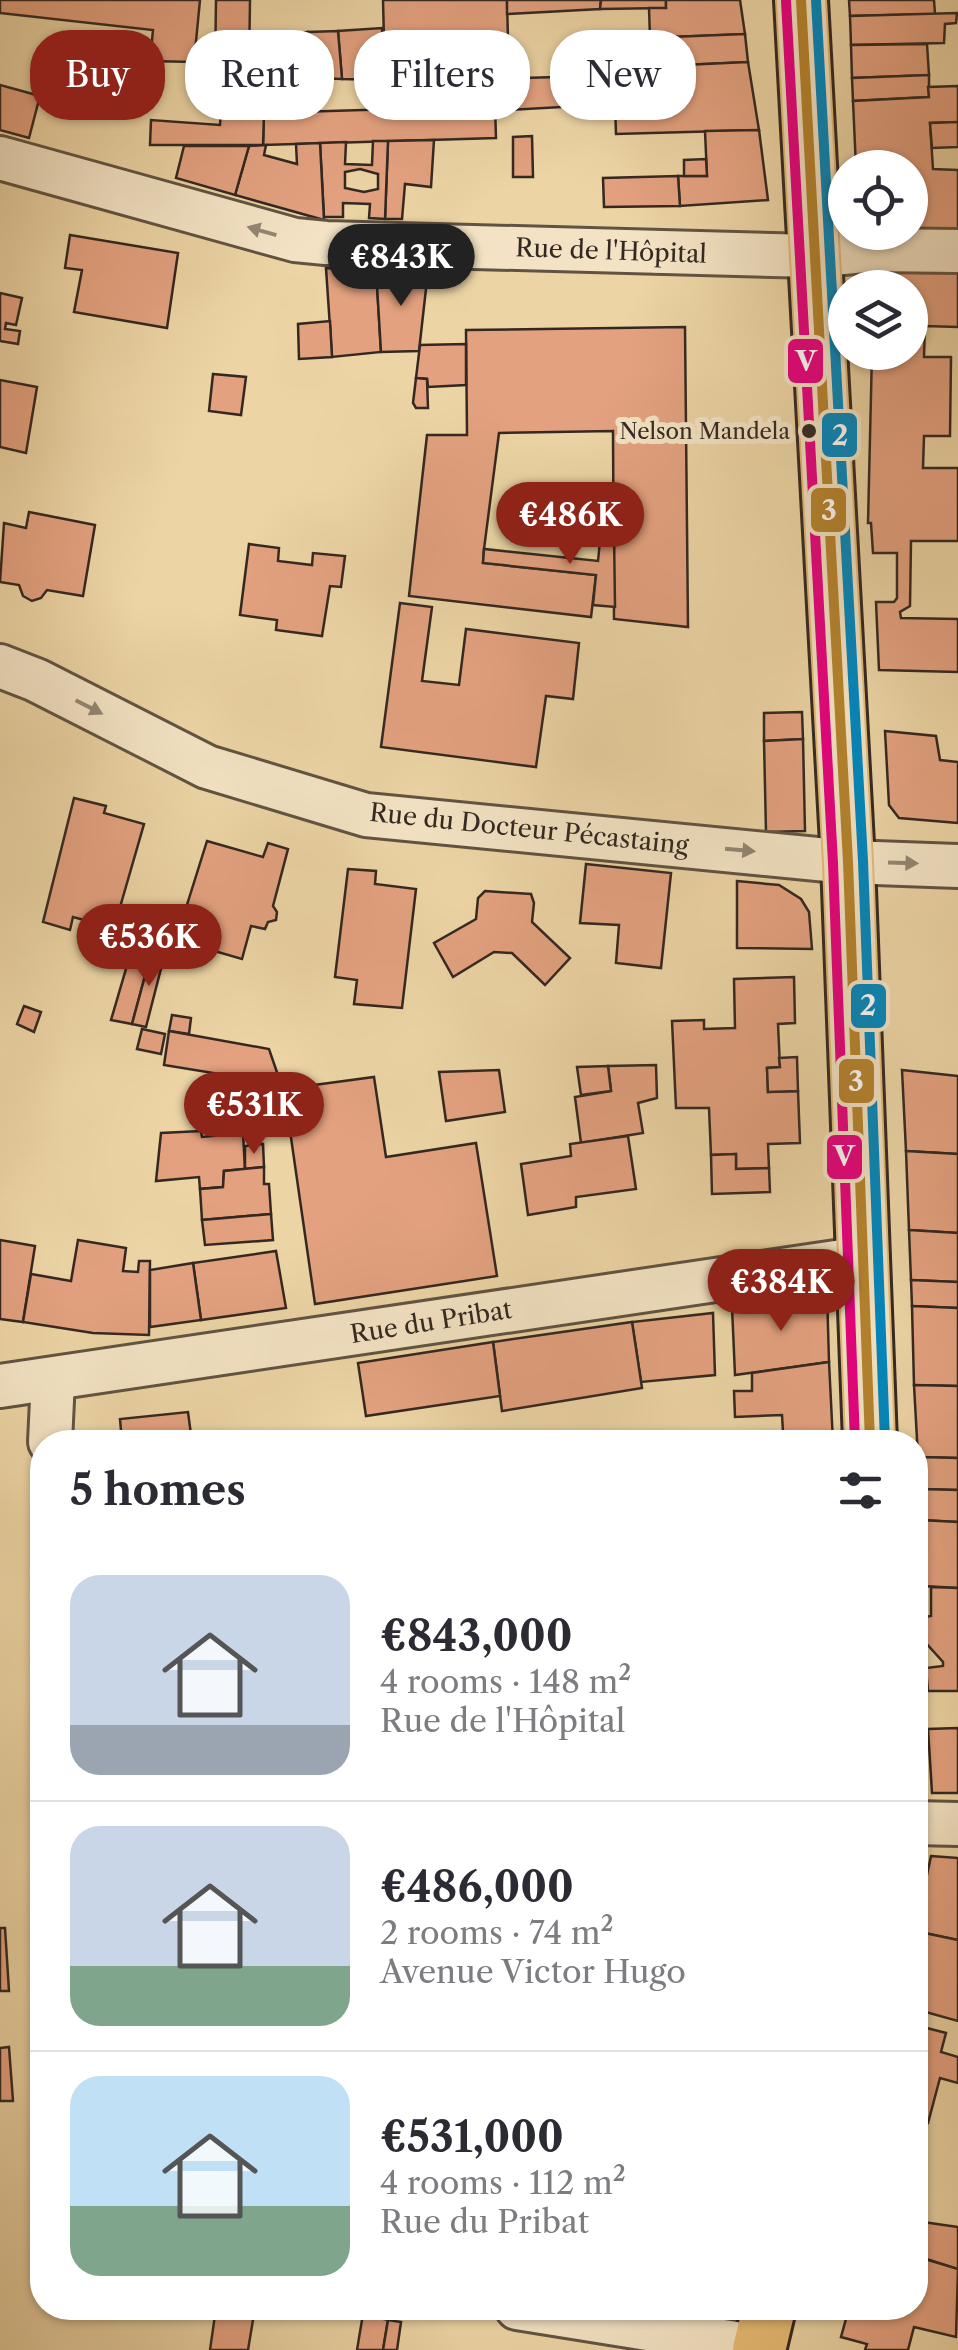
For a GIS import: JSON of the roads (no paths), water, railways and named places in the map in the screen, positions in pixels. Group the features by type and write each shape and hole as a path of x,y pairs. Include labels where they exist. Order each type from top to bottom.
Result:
{"main road":[{"path":"801,0 848,862 870,1430"}],"street":[{"name":"Rue de l'Hôpital","path":"0,158 294,240 813,256 873,250 958,252"},
{"name":"Rue du Docteur Pécastaing","path":"0,666 36,680 207,766 366,816 848,862 958,866"},
{"name":"Rue du Pribat","path":"0,1386 863,1258"},
{"path":"51,1430 53,1379"},
{"path":"928,1823 958,1824"},
{"path":"626,2320 763,2335"}],"place":[{"name":"Nelson Mandela","path":"809,431"}]}
